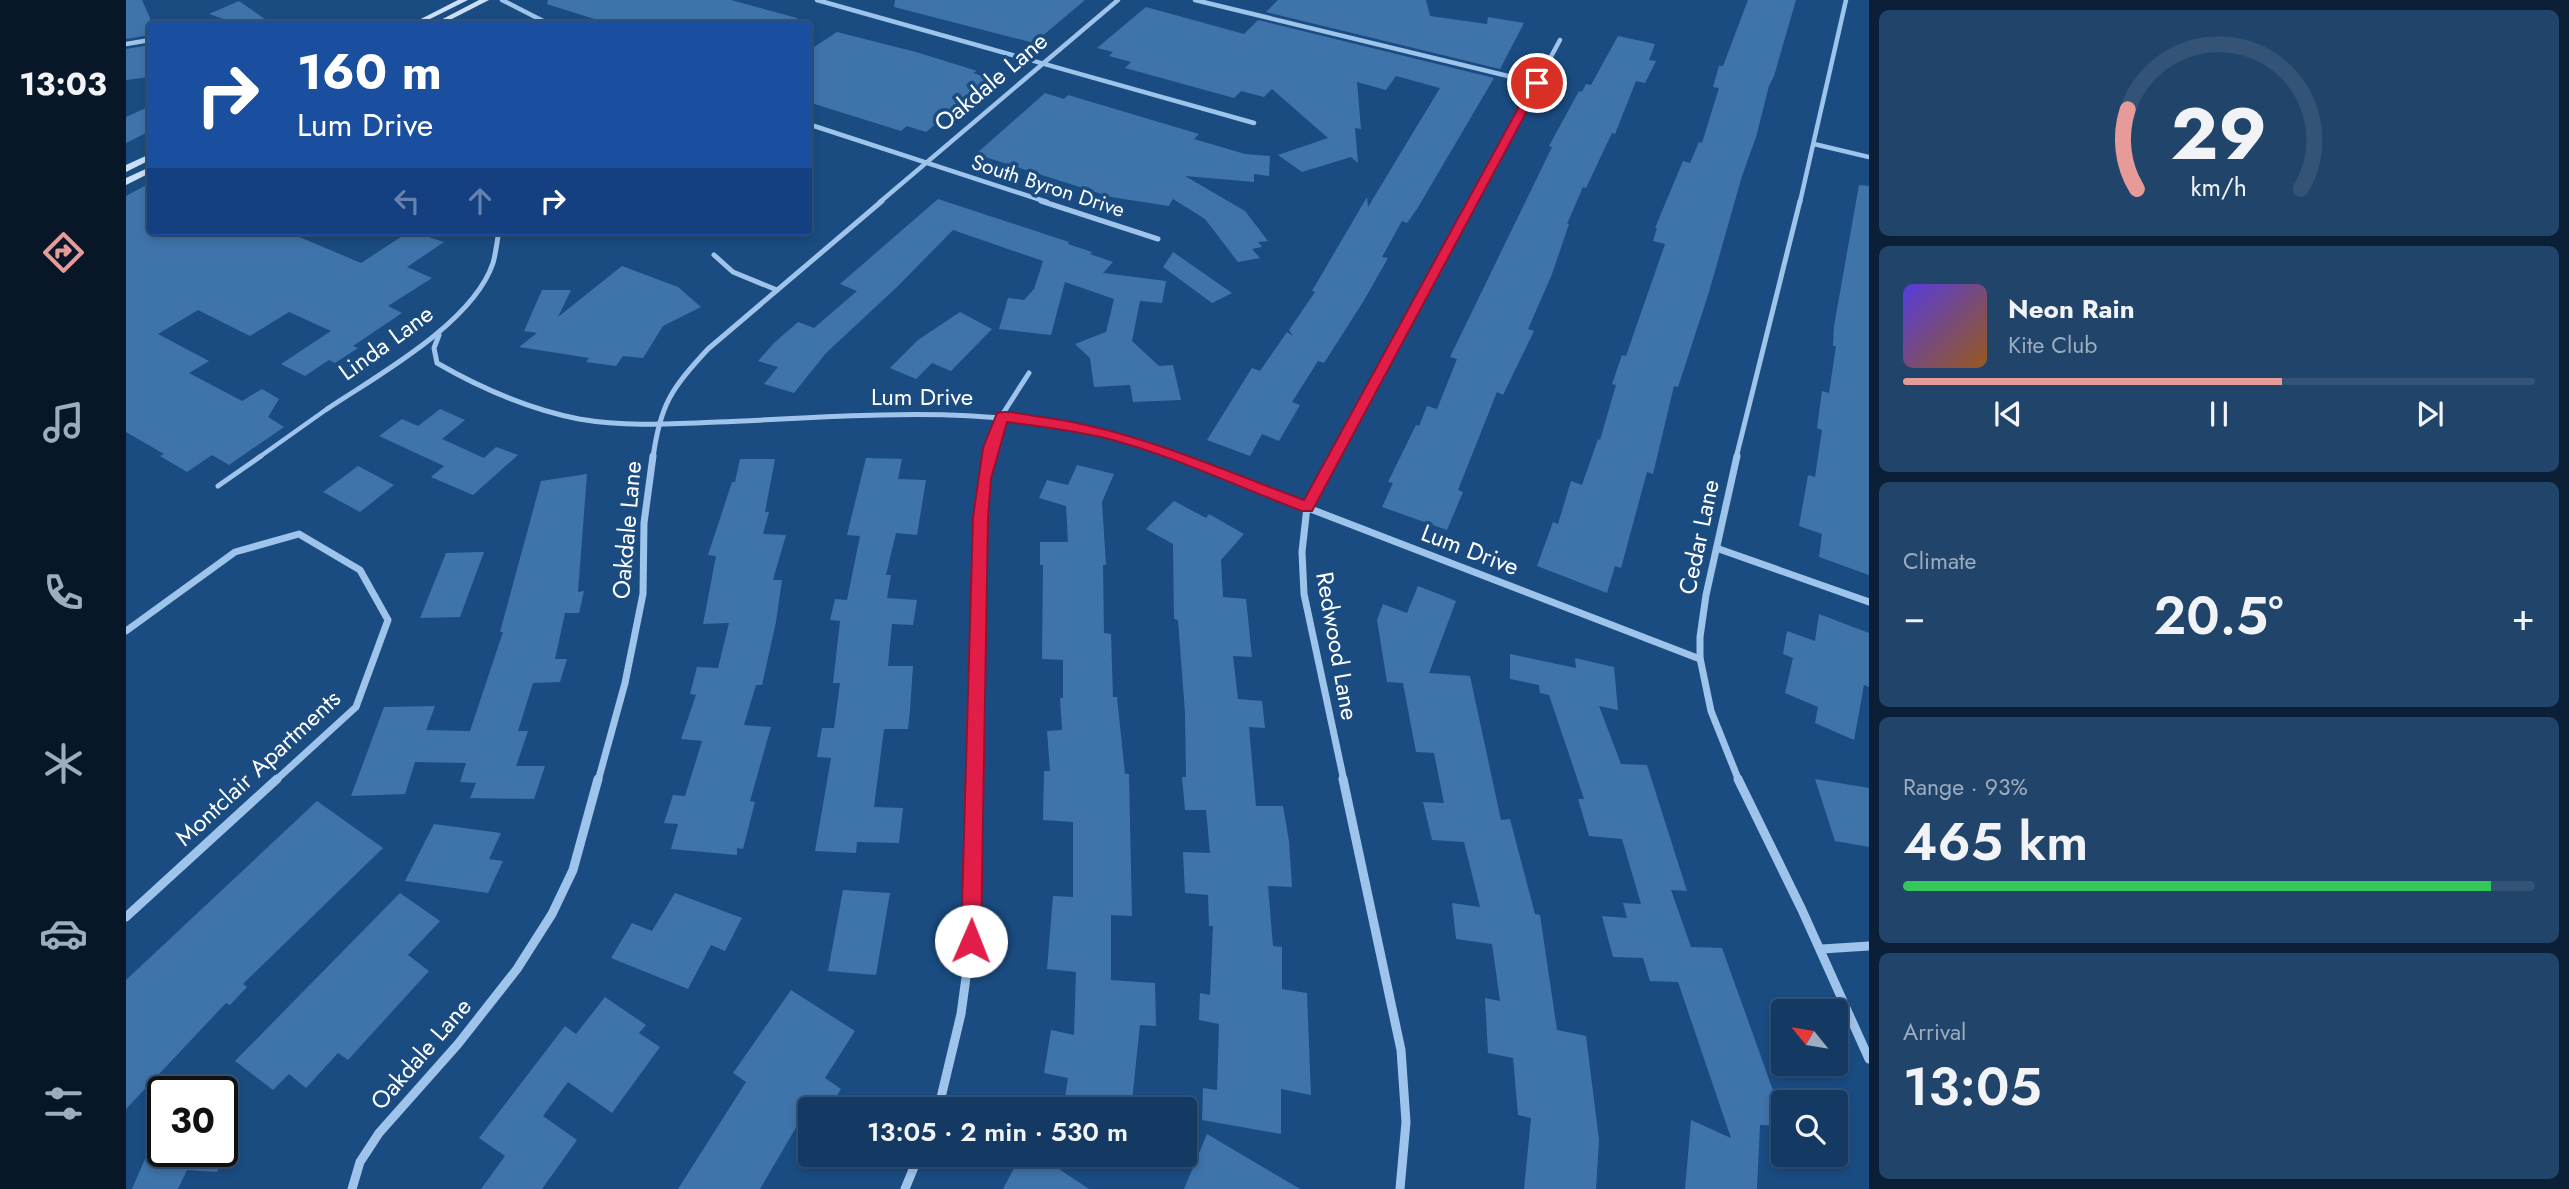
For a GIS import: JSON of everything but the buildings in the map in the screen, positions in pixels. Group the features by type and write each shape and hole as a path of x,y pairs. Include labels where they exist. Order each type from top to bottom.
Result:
{"main road":[{"path":"421,21 464,0"},
{"path":"443,21 485,0"},
{"path":"126,169 147,158"},
{"path":"126,183 147,172"}],"street":[{"path":"502,0 545,21"},
{"path":"817,0 1254,123"},
{"name":"Oakdale Lane","path":"352,1189 360,1162 379,1133 458,1044 517,969 552,914 573,870 625,683 643,594 644,523 657,425 670,395 708,349 1118,0"},
{"path":"1195,0 1537,83"},
{"name":"Cedar Lane","path":"1846,0 1814,144 1728,491 1726,520 1699,627 1700,659 1724,747 1822,949 1869,1059"},
{"path":"126,44 147,40"},
{"name":"Redwood Lane","path":"1400,1189 1406,1122 1401,1050 1304,594 1302,552 1307,507 1560,40"},
{"name":"South Byron Drive","path":"812,125 1158,239"},
{"path":"1814,144 1869,157"},
{"name":"Linda Lane","path":"327,409 439,335 476,292 493,264 498,235"},
{"path":"714,255 733,272 777,290"},
{"name":"Lum Drive","path":"439,335 434,348 437,363 523,404 598,421 657,425 934,414 1002,417 1105,433 1150,447 1700,659"},
{"path":"941,1097 961,1014 971,941 984,479 990,448 1002,417 1029,373"},
{"name":"Montclair Apartments","path":"126,631 235,552 299,534 360,570 388,620 356,707 126,917"},
{"path":"1719,549 1869,603"},
{"path":"1822,949 1869,946"},
{"path":"905,1189 914,1167"}],"lane":[{"path":"218,486 327,409"}],"route":[{"path":"971,941 981,517 990,448 1002,417 1105,433 1150,447 1307,507 1537,83"}]}
